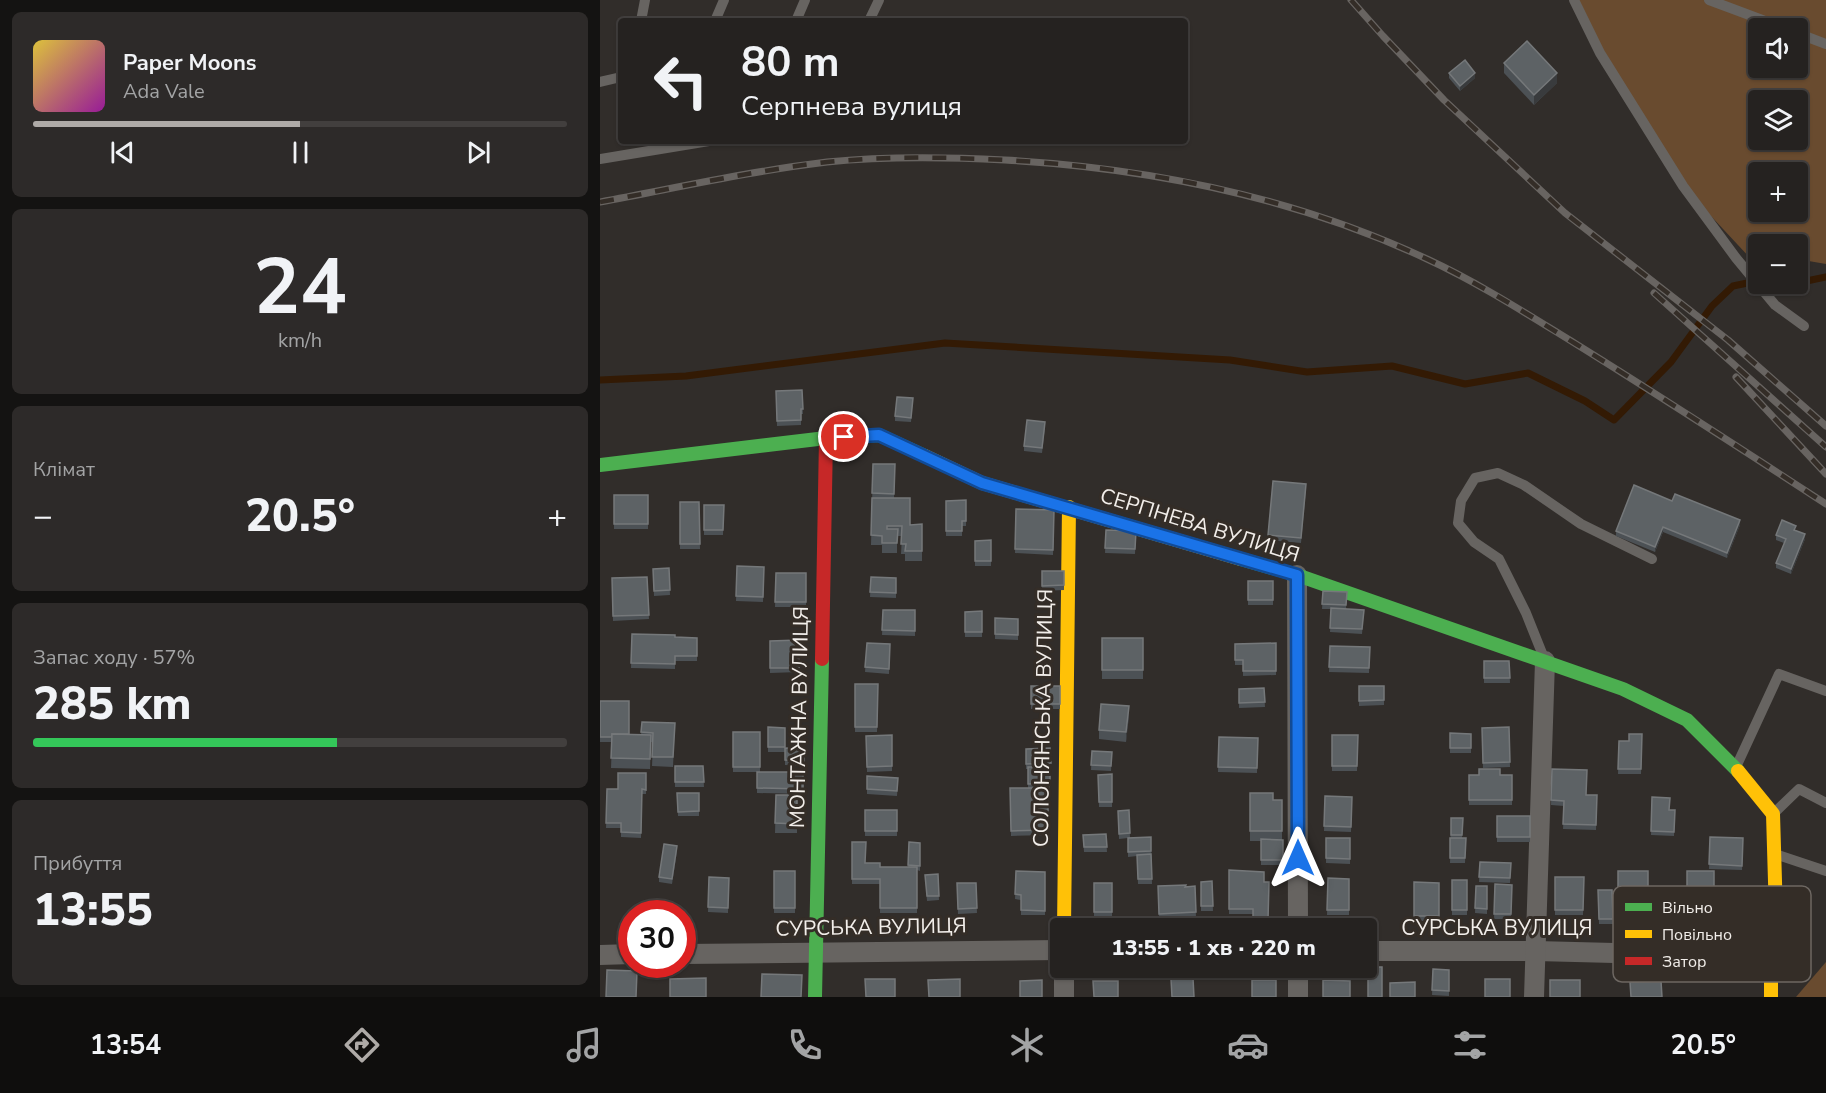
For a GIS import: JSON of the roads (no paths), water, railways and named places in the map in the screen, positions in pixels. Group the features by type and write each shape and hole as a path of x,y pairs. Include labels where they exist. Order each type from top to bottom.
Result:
{"street":[{"name":"СЕРПНЕВА ВУЛИЦЯ","path":"600,465 826,438 879,435 982,483 1297,575 1623,688 1687,720 1736,768 1773,814"},
{"name":"МОНТАЖНА ВУЛИЦЯ","path":"815,997 826,438"},
{"name":"СОЛОНЯНСЬКА ВУЛИЦЯ","path":"1064,918 1069,507"},
{"path":"1297,575 1298,918"},
{"path":"1534,997 1545,661"},
{"path":"1773,814 1776,886"},
{"name":"СУРСЬКА ВУЛИЦЯ","path":"696,954 1050,950"},
{"name":"СУРСЬКА ВУЛИЦЯ","path":"1377,951 1613,953"},
{"path":"600,955 618,954"},
{"path":"1064,978 1064,997"},
{"path":"1298,978 1298,997"},
{"path":"1771,982 1771,997"}],"lane":[{"path":"642,18 645,0"},
{"path":"716,18 724,0"},
{"path":"797,18 805,0"},
{"path":"870,18 879,0"},
{"path":"1574,0 1600,53 1683,186 1736,258 1775,305 1804,326"},
{"path":"1709,0 1757,18"},
{"path":"1808,37 1826,44"},
{"path":"600,82 618,78"},
{"path":"600,159 691,144"},
{"path":"1545,661 1526,613 1499,560 1474,542 1458,523 1461,501 1475,478 1498,473 1524,485 1581,524 1652,559"},
{"path":"1736,768 1779,674 1826,691"},
{"path":"1773,814 1800,789 1826,803"},
{"path":"1775,854 1826,871"}],"waterway":[{"path":"1808,281 1826,277"},
{"path":"600,380 686,376 945,343 1230,360 1307,372 1392,366 1465,384 1528,373 1585,401 1614,420 1671,362 1712,306 1733,286 1748,283"}],"railway":[{"path":"1351,0 1444,100 1565,213 1728,340 1826,426"},
{"path":"600,202 799,166 894,158 983,159 1060,164 1168,178 1221,189 1274,203 1377,237 1465,278 1521,310 1826,504"},
{"path":"1654,293 1826,447"},
{"path":"1736,377 1826,474"}]}
